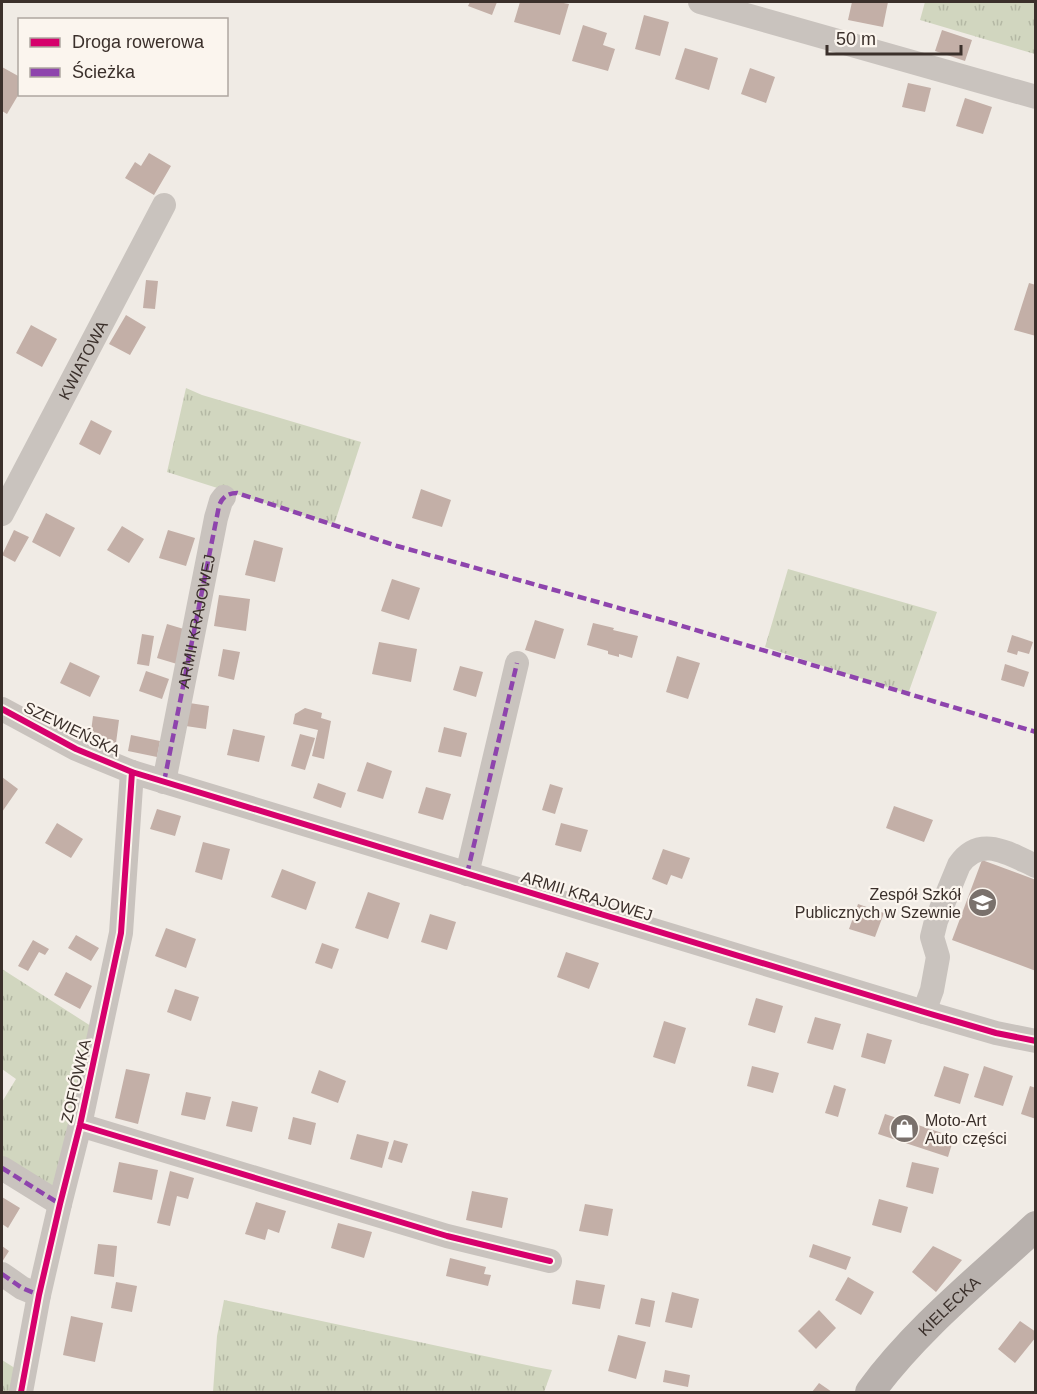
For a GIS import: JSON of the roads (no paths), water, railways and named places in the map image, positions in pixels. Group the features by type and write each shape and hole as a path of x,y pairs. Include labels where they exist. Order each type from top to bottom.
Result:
{"main road":[{"name":"KIELECKA","path":"870,1392 920,1334 1035,1226"}],"street":[{"path":"700,2 1035,97"},
{"name":"KWIATOWA","path":"2,514 164,205"},
{"name":"ARMII KRAJOWEJ","path":"164,782 216,518 224,497"},
{"path":"467,874 517,663"},
{"name":"SZEWIEŃSKA","path":"2,709 92,756 132,772"},
{"name":"ARMII KRAJOWEJ","path":"132,772 924,1012 996,1033 1035,1041"},
{"name":"ZOFIÓWKA","path":"21,1392 39,1295 80,1125 121,933 132,772"},
{"path":"924,1012 932,990 938,957 932,937 936,921 964,857 974,850 989,848 1035,866"},
{"path":"80,1125 447,1236 550,1261"},
{"path":"2,1168 60,1204"},
{"path":"2,1274 22,1288 39,1295"}],"place":[{"name":"Zespół Szkół Publicznych w Szewnie","path":"982,903"},
{"name":"Moto-Art Auto części","path":"904,1129"}]}
